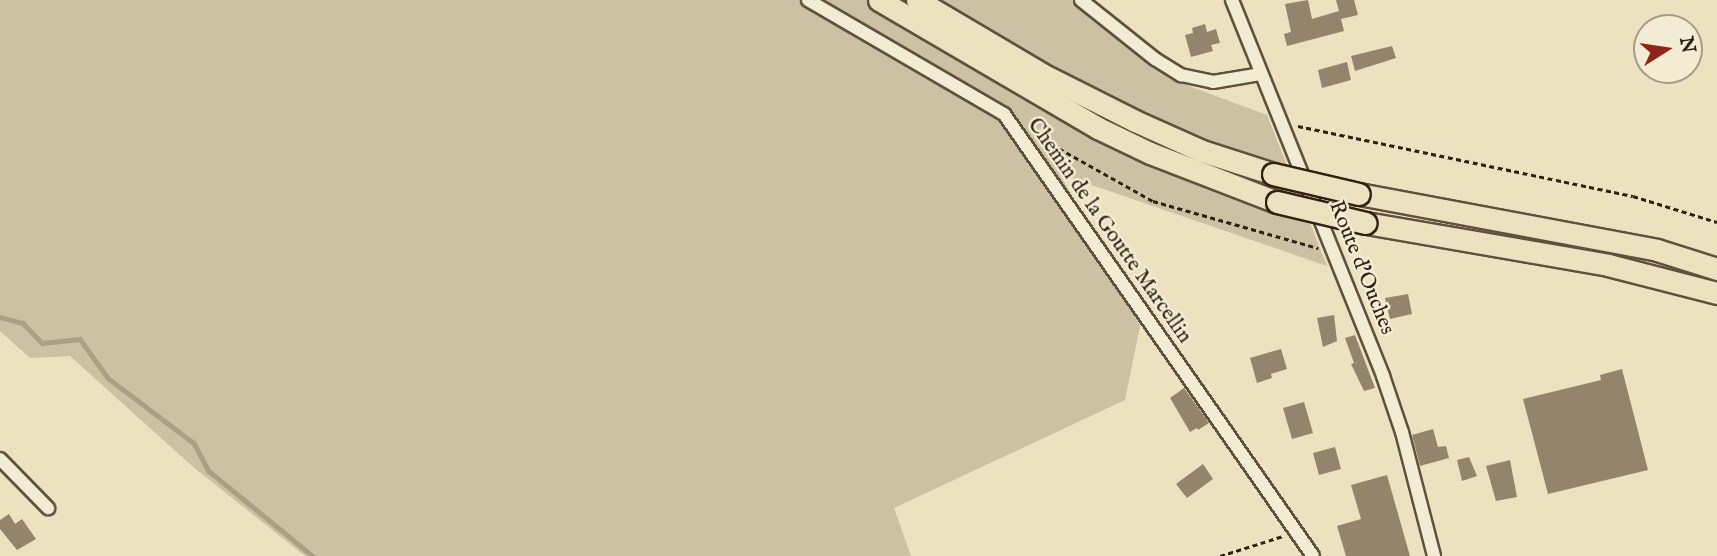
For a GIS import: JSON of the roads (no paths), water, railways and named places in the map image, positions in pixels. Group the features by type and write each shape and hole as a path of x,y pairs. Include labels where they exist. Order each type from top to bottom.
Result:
{"main road":[{"path":"879,0 1098,128 1160,158 1277,202 1366,223 1608,265 1717,293"},
{"path":"916,0 1042,74 1202,151 1273,174 1359,194 1657,250 1717,269"}],"street":[{"name":"Chemin de la Goutte Marcellin","path":"808,0 1004,114 1314,556"},
{"path":"1081,0 1155,59 1181,75 1213,82 1261,74"},
{"name":"Route d'Ouches","path":"1232,0 1335,253 1402,432 1434,556"},
{"path":"0,458 48,508"}],"waterway":[{"path":"0,317 23,323 42,343 80,339 108,378 194,443 209,471 313,556"}]}
